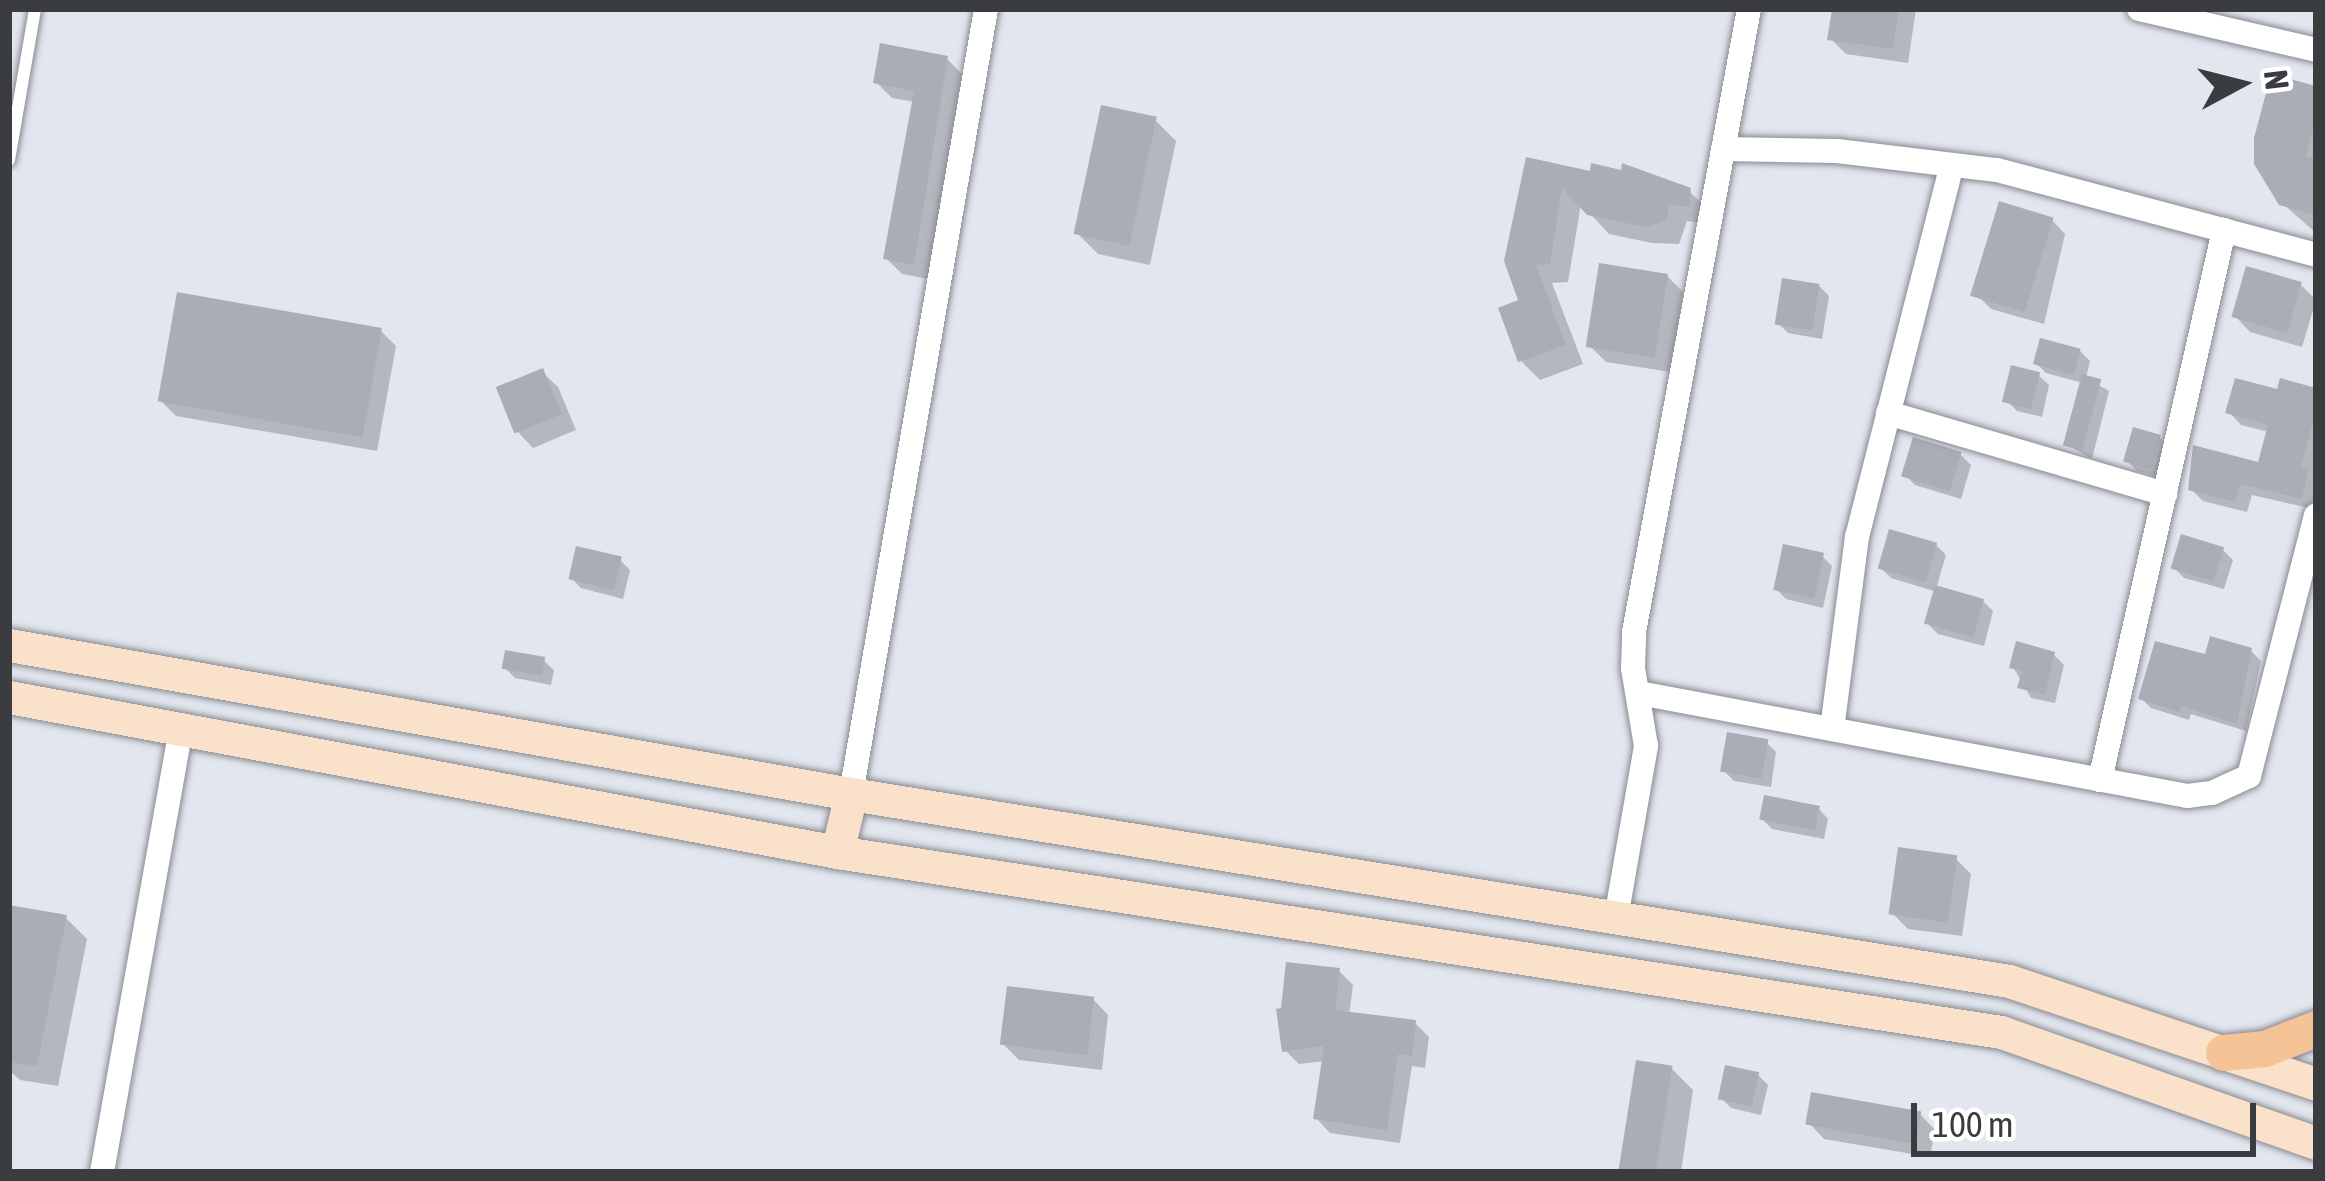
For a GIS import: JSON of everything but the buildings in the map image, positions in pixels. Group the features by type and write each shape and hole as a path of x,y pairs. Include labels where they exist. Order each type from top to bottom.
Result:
{"main road":[{"path":"9,645 851,794 2009,981 2316,1084"},
{"path":"9,697 837,852 2001,1032 2316,1143"},
{"path":"837,852 851,794"},
{"path":"1796,998 1806,950"},
{"path":"2224,1053 2265,1049 2316,1029"}],"street":[{"path":"851,794 986,9"},
{"path":"1616,919 1646,746 1634,632 1749,9"},
{"path":"2139,9 2316,50"},
{"path":"1724,149 1838,151 1997,170 2316,254"},
{"path":"1832,729 1857,537 1951,167"},
{"path":"2100,780 2224,230"},
{"path":"1888,412 2164,494"},
{"path":"1639,693 2186,796 2212,793 2249,776 2316,515"},
{"path":"102,1172 181,728"}],"lane":[{"path":"9,160 35,9"}]}
